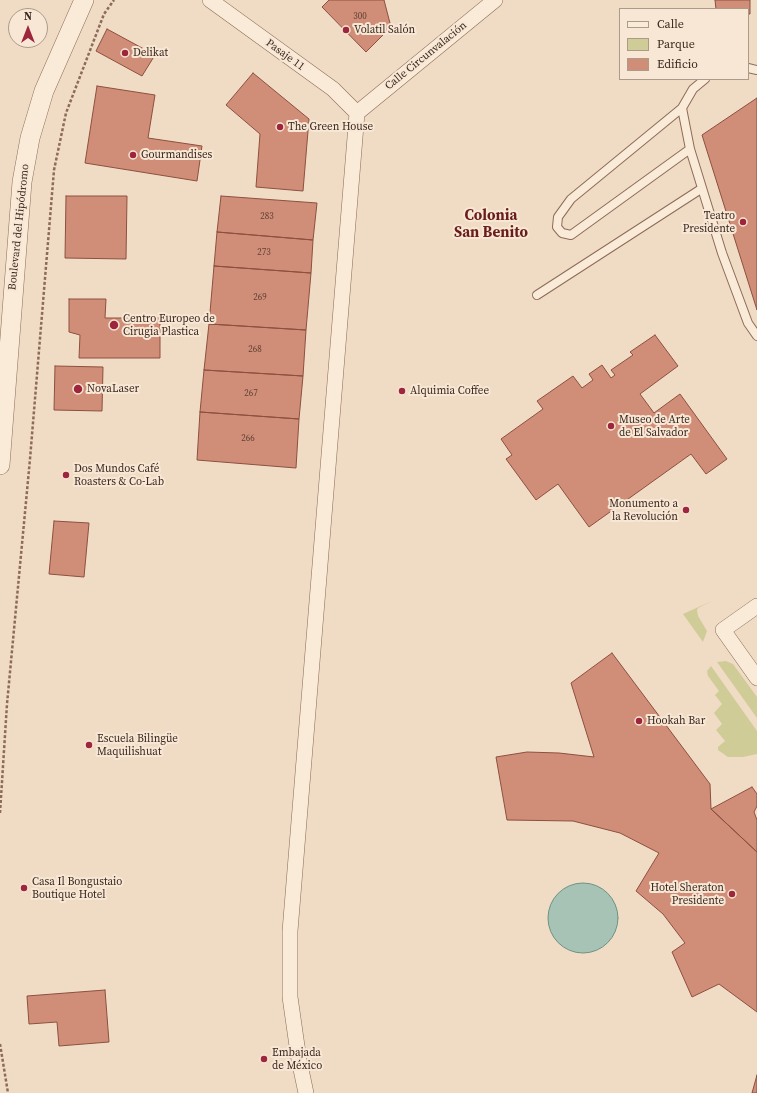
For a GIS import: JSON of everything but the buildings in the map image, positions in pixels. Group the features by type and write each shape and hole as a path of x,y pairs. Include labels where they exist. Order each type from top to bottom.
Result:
{"street":[{"name":"Boulevard del Hipódromo","path":"0,465 5,335 22,182 30,138 44,91 84,0"},
{"name":"Pasaje 11","path":"210,0 333,89 357,113"},
{"name":"Calle Circunvalación","path":"357,113 495,0"},
{"path":"306,1093 299,1060 290,997 290,931 357,113"},
{"path":"757,606 723,630 757,678"}],"lane":[{"path":"690,149 571,235 562,232 557,227 558,217 571,199 682,108 693,89 704,80"},
{"path":"682,108 690,149 722,253 748,323 757,336"},
{"path":"537,294 701,188"}],"path":[{"path":"0,813 7,704 30,459 54,170 66,113 104,14 114,0"},
{"path":"0,1044 8,1093"}],"green space":[{"path":"714,600 698,608 697,610 698,616 707,631 703,642 683,614"},
{"path":"726,661 733,664 757,697 757,718 717,662"},
{"path":"711,666 757,731 757,754 743,757 728,757 718,750 718,747 725,741 716,730 722,724 714,713 722,704 715,695 719,691 708,676 707,671"}],"shaded area":[{"path":"583,883 596,886 608,893 615,905 618,918 615,931 608,943 596,950 583,953 570,950 558,943 551,931 548,918 551,905 558,893 570,886"}],"place":[{"name":"Volatil Salón","path":"346,30"},
{"name":"Delikat","path":"125,53"},
{"name":"The Green House","path":"280,127"},
{"name":"Gourmandises","path":"133,155"},
{"name":"Teatro Presidente","path":"743,222"},
{"name":"Centro Europeo de Cirugia Plastica","path":"114,325"},
{"name":"NovaLaser","path":"78,389"},
{"name":"Alquimia Coffee","path":"402,391"},
{"name":"Museo de Arte de El Salvador","path":"611,426"},
{"name":"Dos Mundos Café Roasters & Co-Lab","path":"66,475"},
{"name":"Monumento a la Revolución","path":"686,510"},
{"name":"Hookah Bar","path":"639,721"},
{"name":"Escuela Bilingüe Maquilishuat","path":"89,745"},
{"name":"Casa Il Bongustaio Boutique Hotel","path":"24,888"},
{"name":"Hotel Sheraton Presidente","path":"732,894"},
{"name":"Embajada de México","path":"264,1059"}],"district":[{"name":"Colonia San Benito","path":"491,224"}]}
